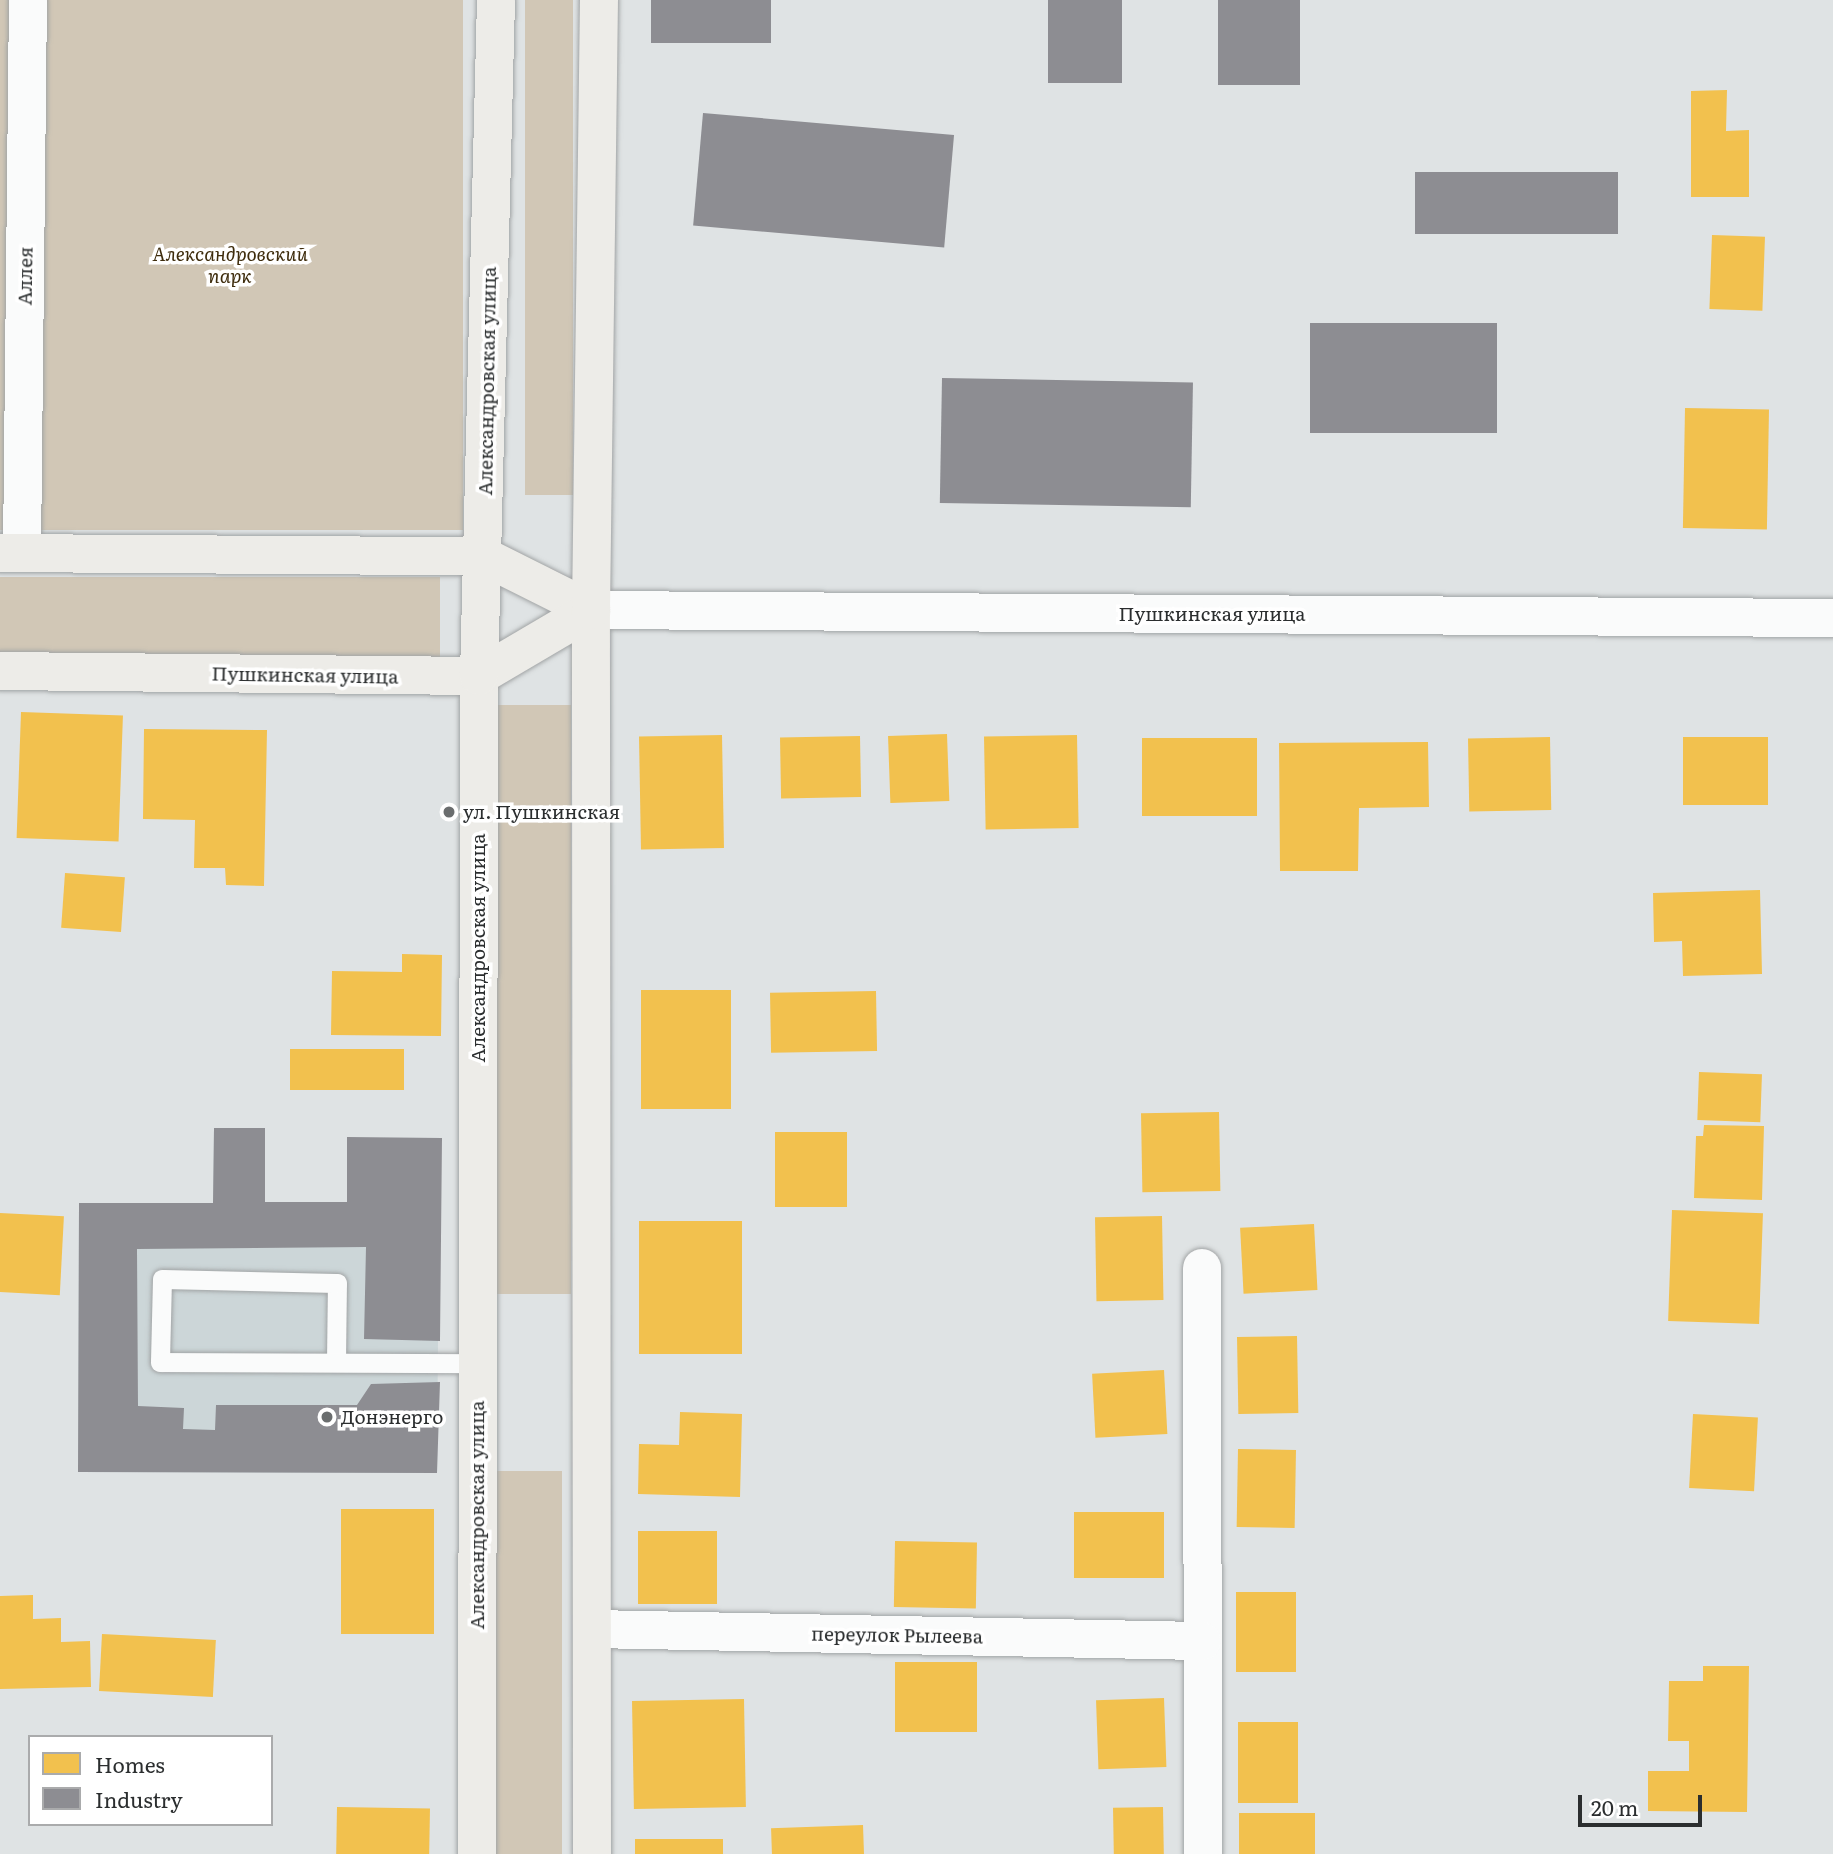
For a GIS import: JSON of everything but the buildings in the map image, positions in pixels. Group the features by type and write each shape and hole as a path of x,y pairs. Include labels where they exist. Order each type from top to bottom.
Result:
{"street":[{"name":"Аллея","path":"11,553 28,0"},
{"name":"Александровская улица","path":"477,1854 479,676 496,0"},
{"path":"592,1854 591,610 599,0"},
{"name":"Пушкинская улица","path":"11,553 483,556 591,610 1833,618"},
{"path":"479,676 591,610"},
{"name":"Пушкинская улица","path":"0,671 479,676"},
{"path":"1202,1268 1203,1854"},
{"name":"переулок Рылеева","path":"592,1629 1202,1641"}],"lane":[{"path":"336,1361 337,1283 162,1279 160,1362 478,1363"}],"shaded area":[{"path":"214,1128 265,1128 265,1202 439,1207 437,1473 78,1472 79,1203 213,1203"}],"green space":[{"name":"Александровский парк","path":"0,0 463,0 463,530 0,530"},
{"path":"525,0 573,0 573,495 525,495"},
{"path":"0,577 440,577 440,659 0,659"},
{"path":"495,705 571,705 571,1294 495,1294"},
{"path":"495,1471 562,1471 562,1854 495,1854"}],"place":[{"name":"ул. Пушкинская","path":"449,812"},
{"name":"Донэнерго","path":"327,1417"}]}
